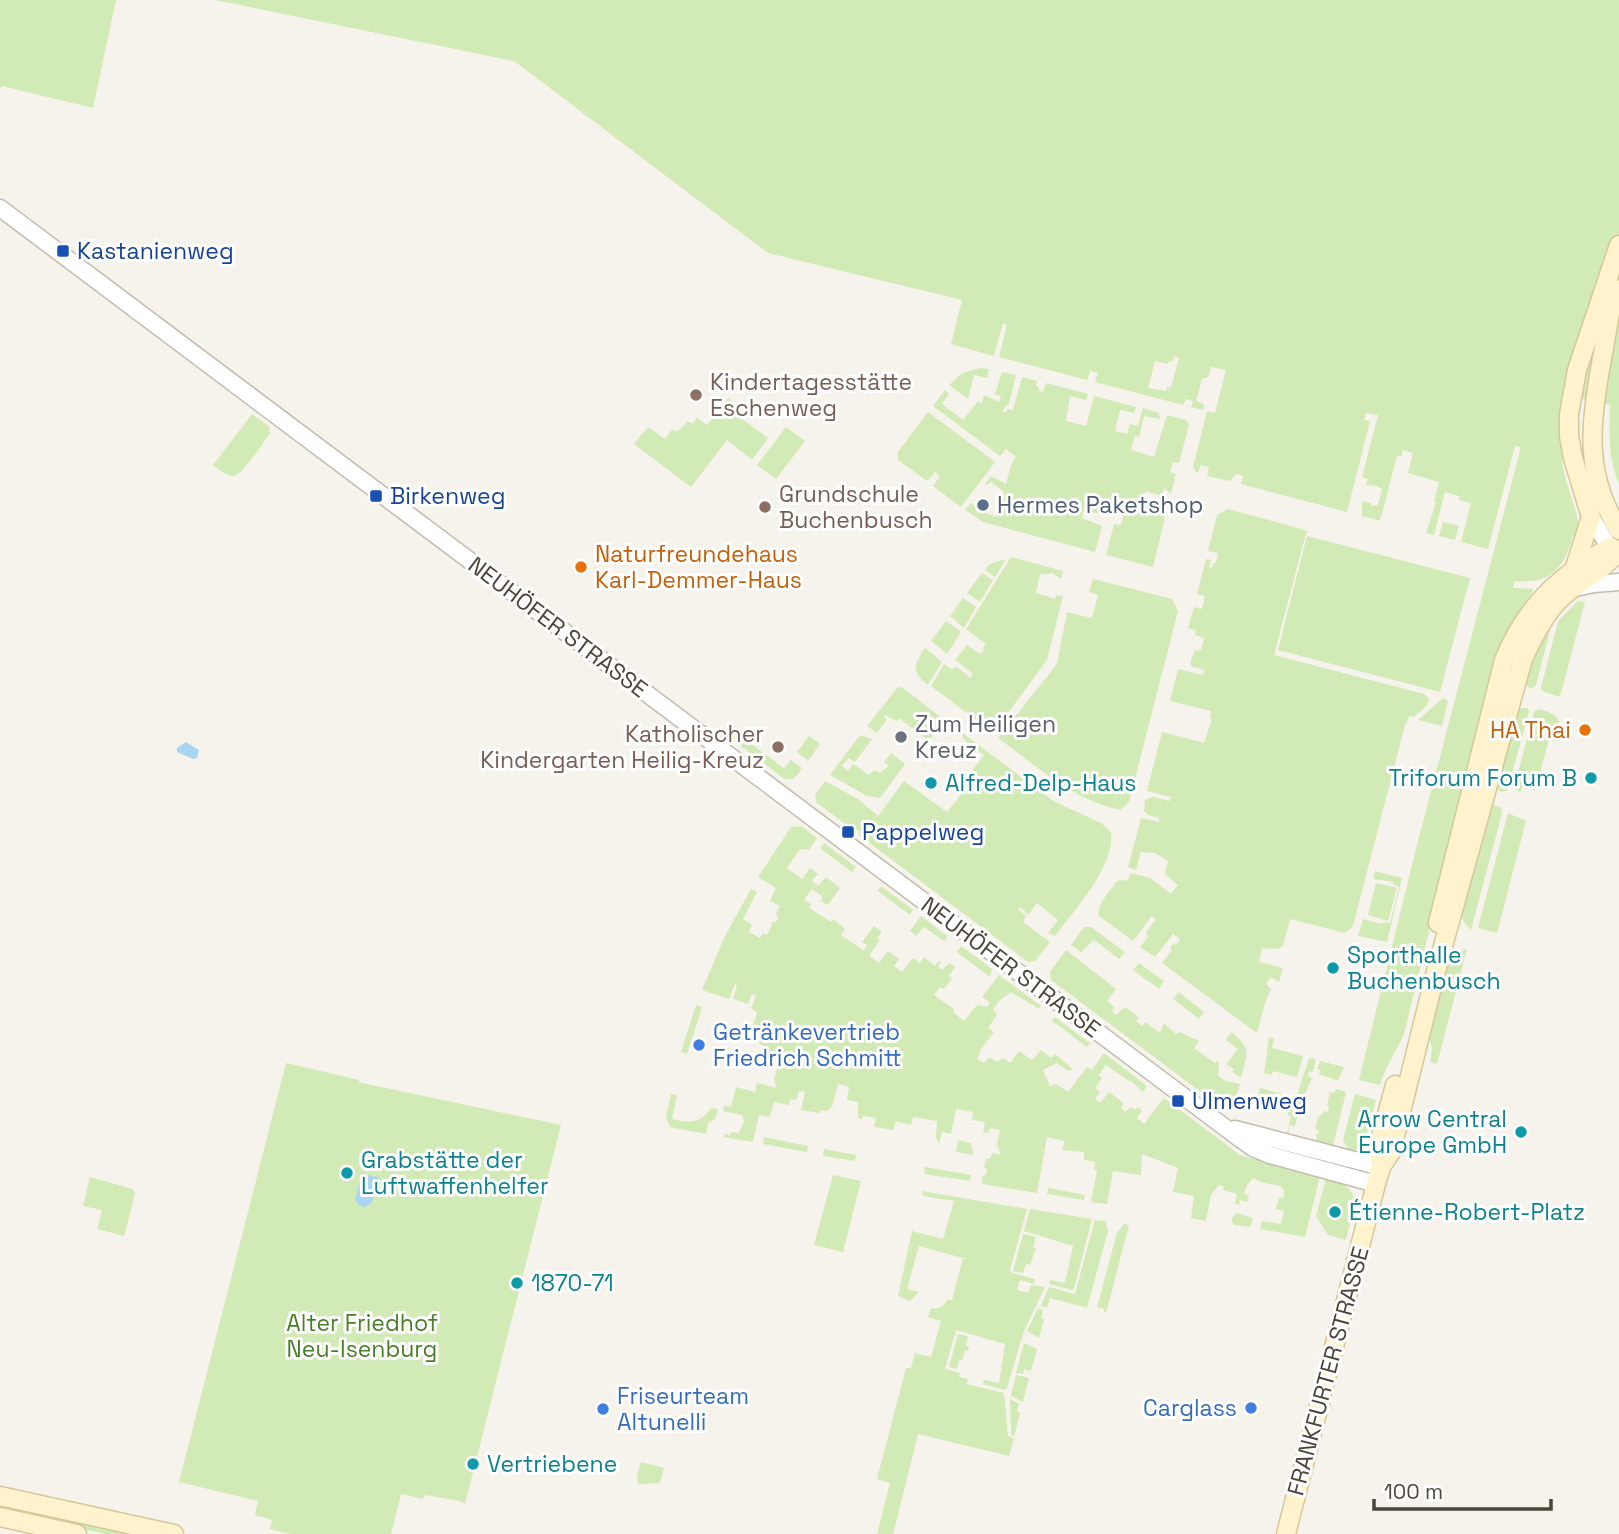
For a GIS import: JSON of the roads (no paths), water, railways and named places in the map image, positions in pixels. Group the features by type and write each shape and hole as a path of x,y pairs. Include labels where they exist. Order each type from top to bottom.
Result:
{"main road":[{"path":"1574,570 1591,517 1573,458 1569,414 1577,370 1619,246"},
{"path":"1619,270 1595,397 1591,440 1594,471 1600,492 1619,530"},
{"name":"FRANKFURTER STRASSE","path":"1379,1175 1378,1148 1504,660 1536,603 1549,589 1574,570 1616,552"},
{"name":"FRANKFURTER STRASSE","path":"1286,1534 1379,1175 1391,1152 1435,975 1523,659 1557,602 1616,552"},
{"path":"0,1496 161,1533"},
{"path":"0,1517 77,1534"}],"street":[{"name":"NEUHÖFER STRASSE","path":"0,208 1216,1121 1263,1153 1379,1175"},
{"path":"1591,517 1616,552"},
{"path":"1572,589 1619,582"}],"water":[{"path":"186,742 199,750 197,758 193,759 177,752 177,748"},
{"path":"362,1173 379,1178 372,1202 365,1207 355,1200"}],"place":[{"name":"Kastanienweg","path":"63,251"},
{"name":"Kindertagesstätte Eschenweg","path":"696,395"},
{"name":"Birkenweg","path":"376,496"},
{"name":"Hermes Paketshop","path":"983,505"},
{"name":"Grundschule Buchenbusch","path":"765,507"},
{"name":"Naturfreundehaus Karl-Demmer-Haus","path":"581,567"},
{"name":"HA Thai","path":"1585,730"},
{"name":"Zum Heiligen Kreuz","path":"901,737"},
{"name":"Katholischer Kindergarten Heilig-Kreuz","path":"778,747"},
{"name":"Triforum Forum B","path":"1591,778"},
{"name":"Alfred-Delp-Haus","path":"931,783"},
{"name":"Pappelweg","path":"848,832"},
{"name":"Sporthalle Buchenbusch","path":"1333,968"},
{"name":"Getränkevertrieb Friedrich Schmitt","path":"699,1045"},
{"name":"Ulmenweg","path":"1178,1101"},
{"name":"Arrow Central Europe GmbH","path":"1521,1132"},
{"name":"Grabstätte der Luftwaffenhelfer","path":"347,1173"},
{"name":"Étienne-Robert-Platz","path":"1335,1212"},
{"name":"1870-71","path":"517,1283"},
{"name":"Carglass","path":"1251,1408"},
{"name":"Friseurteam Altunelli","path":"603,1409"},
{"name":"Vertriebene","path":"473,1464"}],"park label":[{"name":"Alter Friedhof Neu-Isenburg","path":"362,1336"}]}
